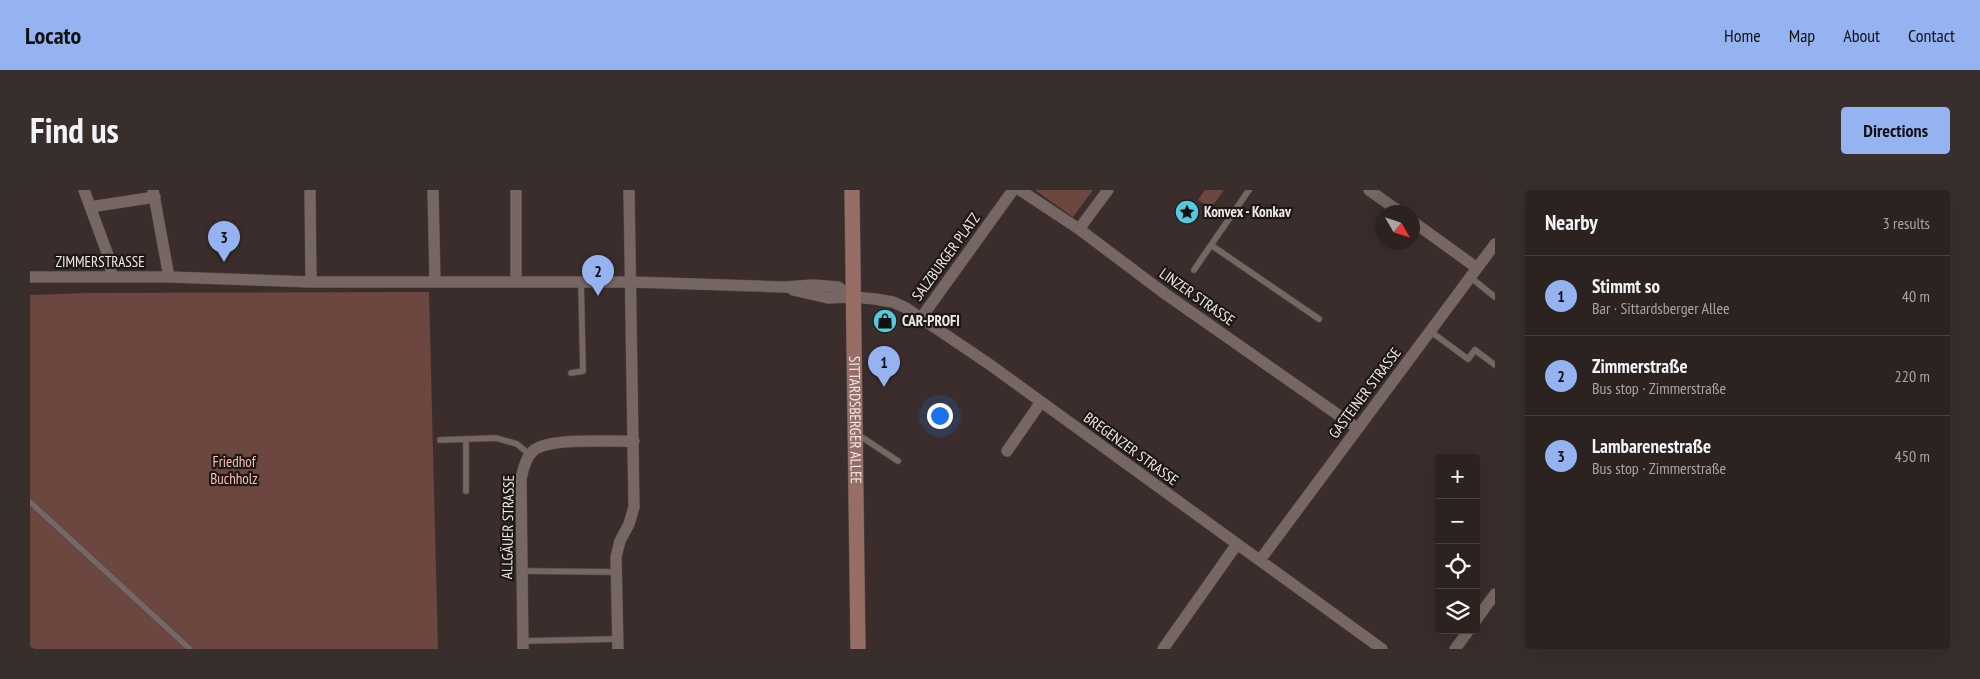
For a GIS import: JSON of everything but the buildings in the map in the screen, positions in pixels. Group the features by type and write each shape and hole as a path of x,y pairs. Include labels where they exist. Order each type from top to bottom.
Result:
{"main road":[{"name":"SITTARDSBERGER ALLEE","path":"852,190 858,649"}],"street":[{"path":"84,190 109,258 112,277"},
{"path":"310,190 311,282"},
{"path":"433,190 435,282"},
{"path":"516,190 516,281"},
{"path":"618,644 616,557 634,507 632,282 629,190"},
{"name":"SALZBURGER PLATZ","path":"921,318 1013,190"},
{"name":"LINZER STRASSE","path":"1020,190 1079,229 1164,293 1357,428"},
{"path":"1079,229 1108,190"},
{"path":"1370,190 1390,205"},
{"path":"90,207 154,193"},
{"name":"ZIMMERSTRASSE","path":"154,193 169,277"},
{"path":"1420,229 1473,273"},
{"name":"GASTEINER STRASSE","path":"1260,560 1495,244"},
{"name":"ZIMMERSTRASSE","path":"30,276 169,277 311,282 632,282 785,288 829,285 838,287 854,297"},
{"name":"BREGENZER STRASSE","path":"854,297 893,302 906,308 1041,402 1382,649"},
{"path":"1007,451 1041,402"},
{"path":"530,455 542,444 634,441"},
{"name":"ALLGÄUER STRASSE","path":"523,645 521,479 525,464 530,455"},
{"path":"1162,649 1236,544"},
{"path":"1480,615 1495,594"},
{"path":"1455,649 1466,634"}],"lane":[{"path":"1194,270 1249,190"},
{"path":"1211,245 1319,319"},
{"path":"1473,273 1495,297"},
{"path":"571,373 584,371 582,282"},
{"path":"1430,331 1468,359 1475,350 1495,365"},
{"path":"855,433 898,460"},
{"path":"440,440 496,438 517,444 530,455"},
{"path":"466,440 466,491"},
{"path":"30,502 190,649"},
{"path":"522,572 617,572"},
{"path":"523,645 618,644"}],"green space":[{"path":"1035,190 1093,190 1073,217"},
{"path":"1205,190 1224,190 1211,208 1198,200"},
{"name":"Friedhof Buchholz","path":"429,292 438,649 30,649 30,295 89,293"}],"place":[{"name":"Konvex - Konkav","path":"1187,212"},
{"name":"Lambarenestraße","path":"224,262"},
{"name":"Zimmerstraße","path":"598,296"},
{"name":"CAR-PROFI","path":"885,321"},
{"name":"Stimmt so","path":"884,387"}]}
